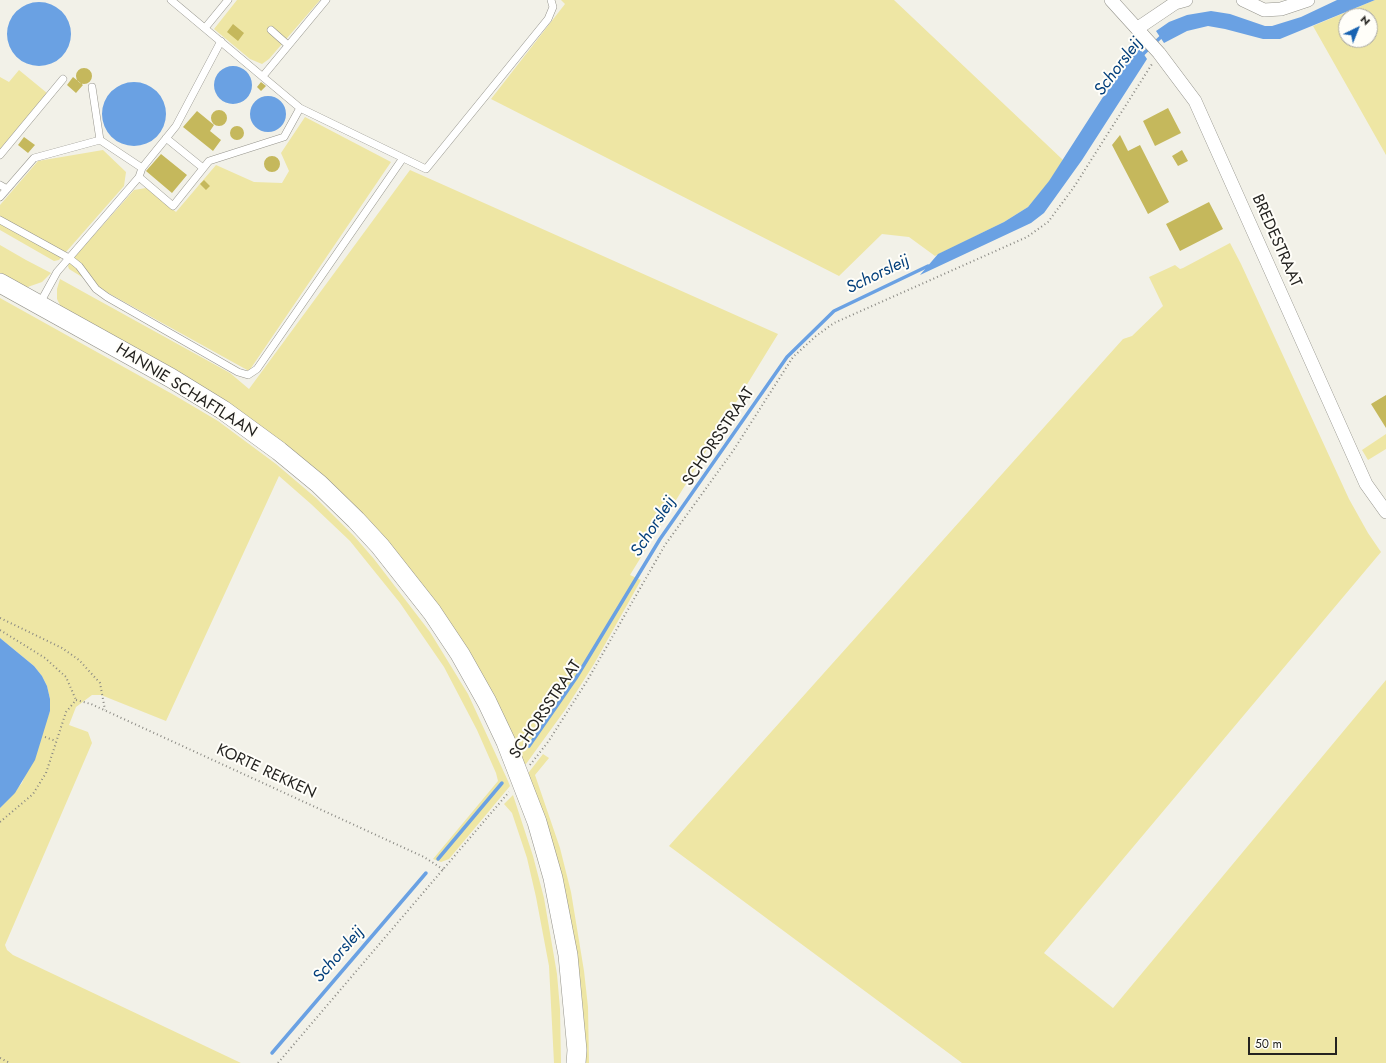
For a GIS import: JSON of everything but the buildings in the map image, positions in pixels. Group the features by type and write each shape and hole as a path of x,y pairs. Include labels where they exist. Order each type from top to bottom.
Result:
{"main road":[{"name":"HANNIE SCHAFTLAAN","path":"0,283 171,378 223,410 279,451 319,484 380,546 432,612 460,654 487,702 520,777 537,822 551,871 568,955 577,1050 576,1063"}],"street":[{"name":"BREDESTRAAT","path":"1111,0 1160,53 1195,101 1366,484 1386,512"},
{"path":"1138,28 1175,3 1186,0"},
{"path":"1243,0 1264,10 1281,9 1308,0"}],"lane":[{"path":"171,0 300,108 426,169 548,19 553,7 551,0"},
{"path":"205,28 228,0"},
{"path":"263,76 326,0"},
{"path":"271,30 288,45"},
{"path":"39,305 57,272 139,177 142,168 176,126 222,42"},
{"path":"0,155 63,79"},
{"path":"92,87 100,140 142,168"},
{"path":"139,177 173,206 209,161 284,137 300,108"},
{"path":"166,138 203,168"},
{"path":"0,197 34,158 100,140"},
{"path":"0,220 69,258 78,266 96,289 107,297 238,372 248,375 257,369 403,158"},
{"path":"0,185 7,189"}],"path":[{"name":"SCHORSSTRAAT","path":"278,1063 444,870 548,742 587,681 665,545 733,450 793,357 816,336 834,323 1027,238 1048,222 1074,187 1160,53"},
{"path":"0,618 62,648 79,660 100,683 105,710"},
{"path":"0,630 45,658 66,677 76,700 66,712 46,773 33,794 0,822"},
{"name":"KORTE REKKEN","path":"76,700 105,710 424,857 444,870"},
{"path":"45,737 56,741"},
{"path":"0,1058 10,1063"}],"shaded area":[{"path":"237,0 320,0 269,59 262,64 250,59 214,29"},
{"path":"561,0 894,0 1063,160 1049,182 1028,207 1004,222 935,256 909,237 882,234 839,276 491,99 565,4"},
{"path":"1375,0 1386,0 1386,155 1313,26 1338,16 1338,48 1378,48 1378,8 1356,8"},
{"path":"19,70 47,93 0,149 0,77 9,82"},
{"path":"305,117 391,162 249,371 110,294 69,269 68,266 71,261 134,190 146,188 176,212 216,165 254,182 282,183 289,171 281,153"},
{"path":"103,150 126,172 124,186 59,260 54,261 0,230 0,205 38,161"},
{"path":"410,170 778,334 630,575 641,580 594,664 565,710 526,764 523,765 501,717 348,504 63,311 57,299 57,289 60,279 230,373 249,389"},
{"path":"1230,243 1349,499 1368,533 1381,552 1044,953 1113,1008 1386,680 1386,1063 962,1063 669,846 1123,339 1132,336 1163,306 1149,277 1175,265 1180,269 1183,268"},
{"path":"0,245 51,273 42,282 22,289 0,276"},
{"path":"0,298 218,421 276,464 316,498 354,536 374,559 430,632 468,694 510,786 449,859 441,862 433,859 498,781 496,773 477,730 444,667 400,603 350,541 279,476 166,721 101,695 92,695 76,707 69,725 88,732 92,743 5,945 7,950 13,955 241,1063 0,1063 0,808 22,783 50,711 50,699 47,686 42,676 34,666 0,638"},
{"path":"1386,434 1386,449 1368,460 1362,450"},
{"path":"543,754 549,758 535,775 560,848 571,892 584,971 588,1007 589,1063 581,1063 528,777 529,772"},
{"path":"513,795 533,856 544,898 557,974 560,1009 561,1063 554,1063 549,966 536,897 527,858 512,813 504,804"}],"water":[{"path":"1337,0 1375,0 1356,8 1338,8 1338,15 1280,39 1263,39 1208,26 1187,31 1164,43 1156,31 1169,22 1187,15 1211,11 1230,14 1265,26 1272,26 1301,17"},
{"path":"33,2 45,2 62,11 69,22 71,34 69,46 62,57 45,66 33,66 21,61 12,52 7,40 7,28 12,16 21,7"},
{"path":"1137,44 1147,59 1082,160 1044,213 1031,223 920,275 938,254 1004,222 1028,207 1049,181"},
{"path":"229,66 237,66 244,69 249,74 252,85 249,96 244,101 237,104 229,104 222,101 217,96 214,89 214,81 217,74 222,69"},
{"path":"134,82 146,85 157,91 163,102 166,114 163,126 157,137 146,143 134,146 122,143 111,137 105,126 102,114 105,102 111,91 122,85"},
{"path":"272,96 281,101 285,107 285,121 281,127 272,132 264,132 255,127 251,121 250,110 255,101 261,97"},
{"path":"0,638 34,666 42,676 47,686 50,699 50,711 35,760 15,793 0,808"}],"waterway":[{"name":"Schorsleij","path":"1141,56 1164,34"},
{"name":"Schorsleij","path":"529,746 576,678 660,539 787,357 834,311 928,266"},
{"name":"Schorsleij","path":"438,859 502,783"},
{"name":"Schorsleij","path":"272,1053 426,873"}]}
